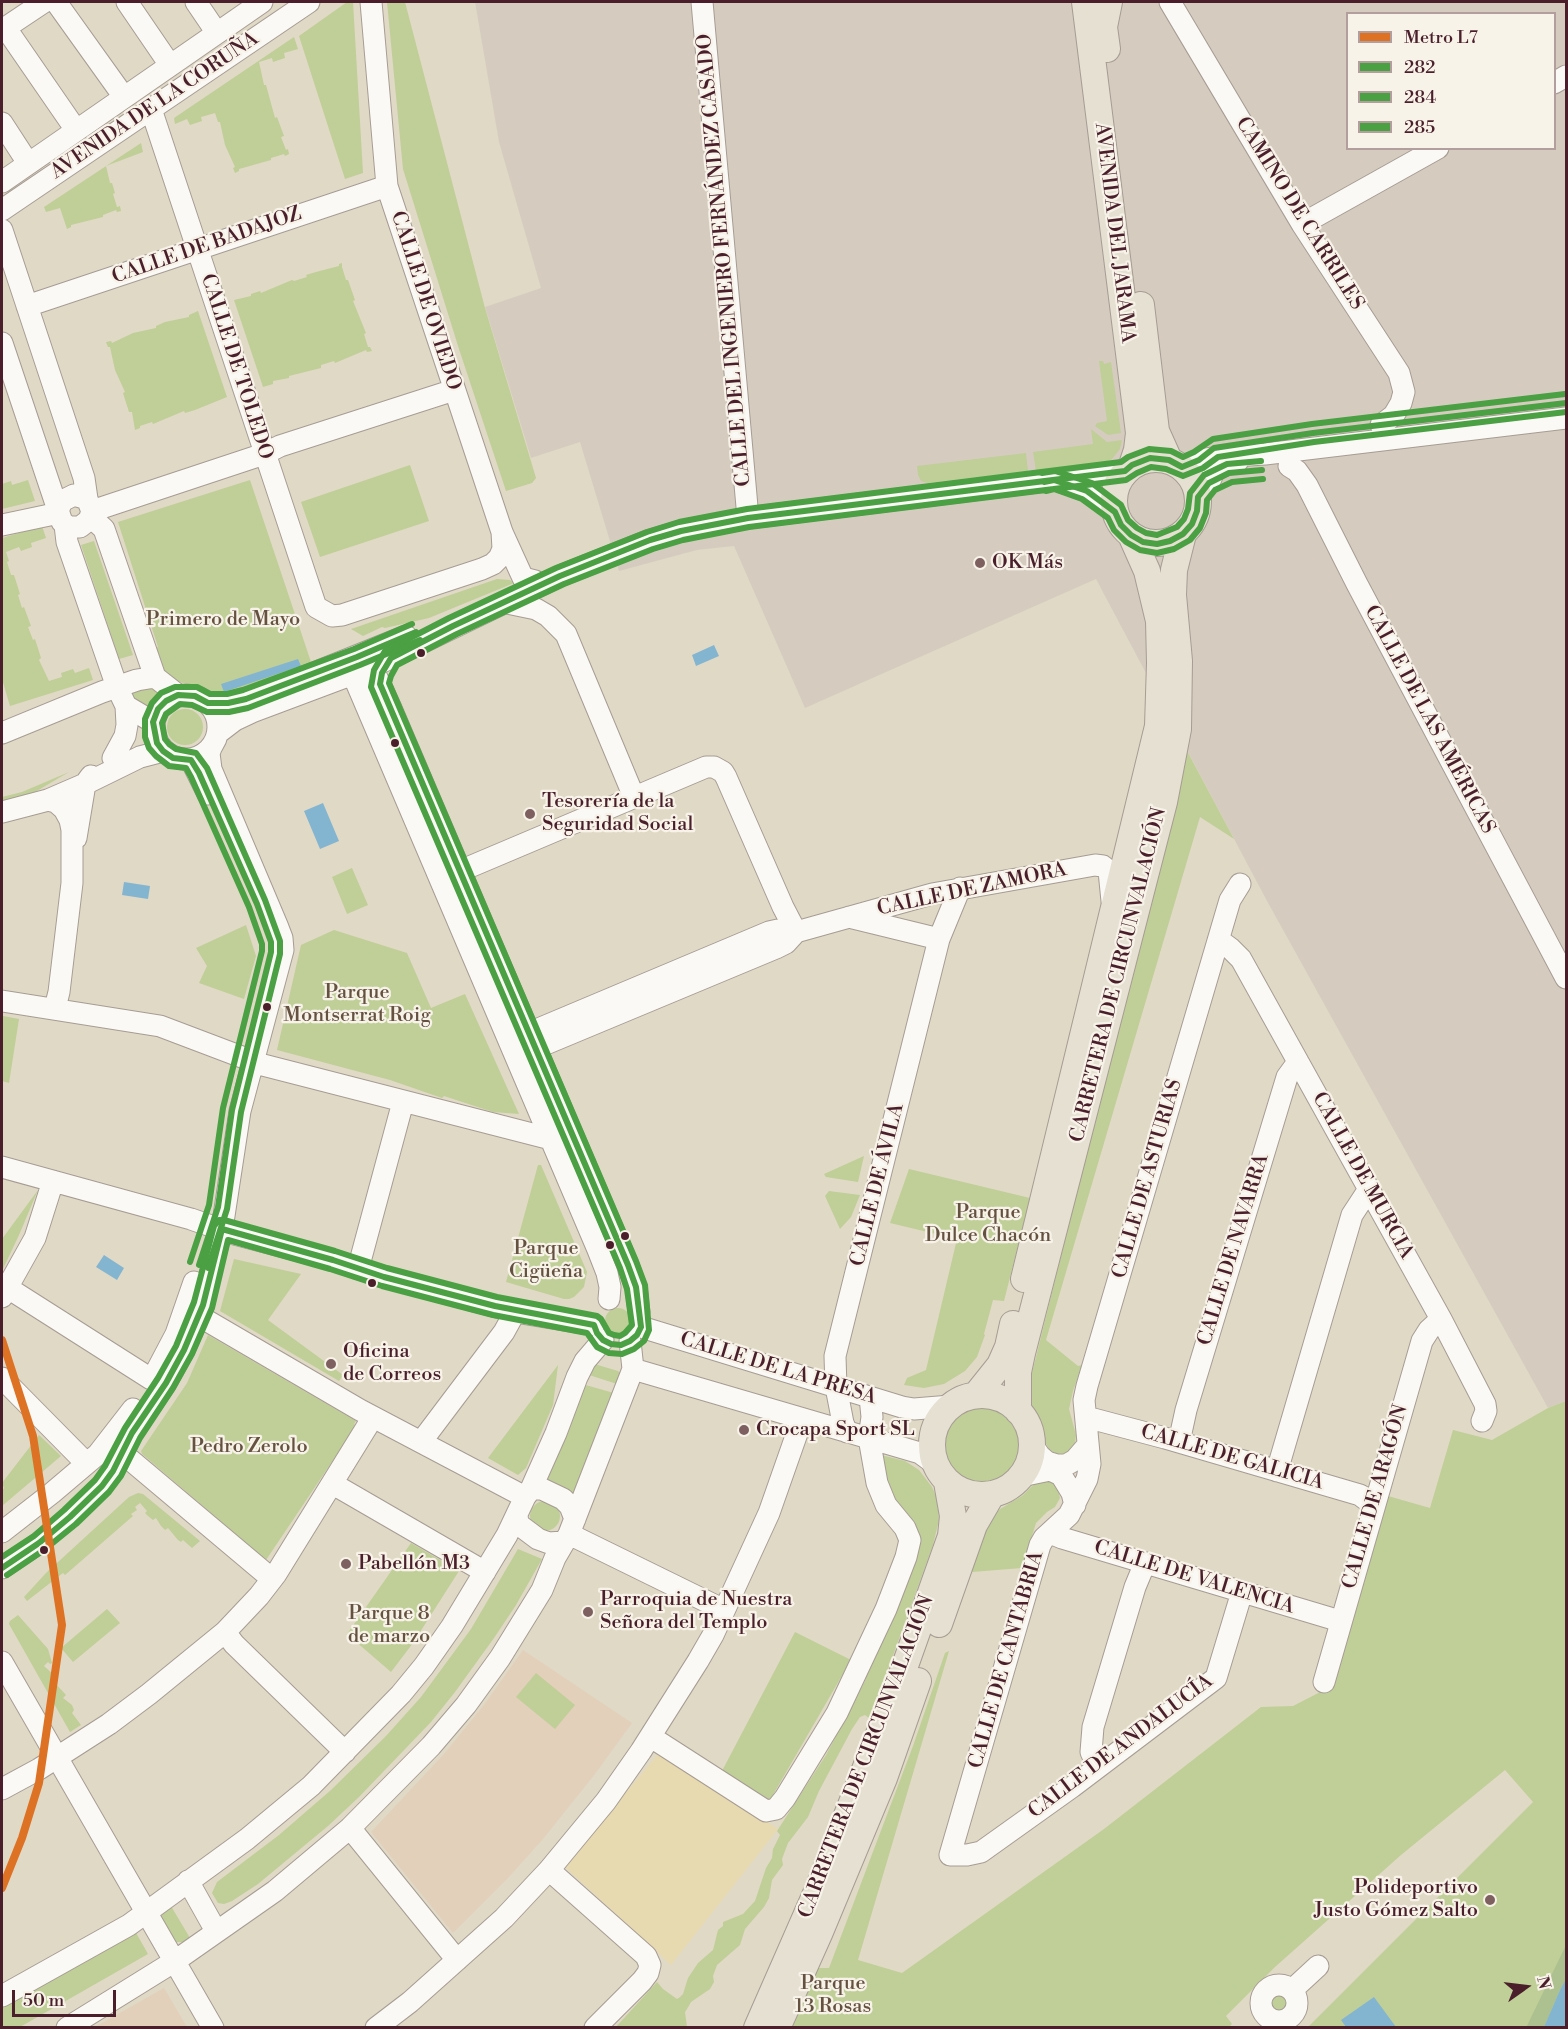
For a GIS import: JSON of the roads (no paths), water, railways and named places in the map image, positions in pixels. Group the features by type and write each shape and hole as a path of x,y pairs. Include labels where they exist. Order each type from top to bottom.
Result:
{"main road":[{"name":"AVENIDA DEL JARAMA","path":"1084,2 1139,434 1137,450 1128,468"},
{"name":"AVENIDA DEL JARAMA","path":"1109,2 1105,17 1106,38 1156,431 1175,464"},
{"path":"1150,458 1175,464 1190,475 1195,485 1198,497 1197,511 1192,524 1183,534 1170,541 1157,544 1143,542 1131,536 1121,525 1114,512 1114,490 1128,468 1150,458"},
{"name":"CARRETERA DE CIRCUNVALACIÓN","path":"1018,1411 1018,1372 1022,1353 1164,802 1178,729 1179,660 1173,595 1174,570 1183,534"},
{"name":"CARRETERA DE CIRCUNVALACIÓN","path":"976,1395 995,1373 1008,1347 1158,726 1160,663 1158,621 1146,571 1131,536"},
{"path":"976,1395 992,1396 1006,1401 1018,1411 1025,1420 1032,1443 1031,1455 1021,1476 1003,1491 976,1495 961,1491 941,1473 932,1448 933,1432 940,1418 951,1406 976,1395"},
{"name":"CARRETERA DE CIRCUNVALACIÓN","path":"757,2028 818,1889 883,1724 951,1536 953,1516 941,1473"},
{"name":"CARRETERA DE CIRCUNVALACIÓN","path":"777,2028 884,1778 974,1525 992,1494"}],"street":[{"path":"44,2 3,29 76,130"},
{"path":"56,2 124,97"},
{"path":"127,2 170,65"},
{"path":"196,2 217,33"},
{"name":"AVENIDA DE LA CORUÑA","path":"2,182 260,2"},
{"name":"AVENIDA DE LA CORUÑA","path":"2,210 309,2"},
{"name":"CALLE DE OVIEDO","path":"371,2 387,186 502,532 529,579"},
{"name":"CALLE DEL INGENIERO FERNÁNDEZ CASADO","path":"702,2 748,518"},
{"name":"CAMINO DE CARRILES","path":"1170,2 1302,224 1399,373 1404,392 1401,403 1394,415 1381,425"},
{"name":"CALLE DE TOLEDO","path":"152,109 316,608 332,616 342,615 482,569"},
{"path":"2,123 28,163"},
{"path":"1302,224 1434,150"},
{"name":"CALLE DE BADAJOZ","path":"27,306 387,186"},
{"path":"2,231 84,478 90,509 87,523 73,528 61,516 62,501 67,497 77,495 90,509 104,529 154,677 178,695"},
{"path":"2,343 117,687 126,706 157,736 173,758 191,759 200,756 235,720 371,668 453,626 507,603 560,576 650,540 681,531 748,518 1054,480 1128,468"},
{"path":"90,509 454,390"},
{"path":"1175,464 1208,458 1264,454 1566,418"},
{"path":"1198,497 1209,483 1215,469 1264,454"},
{"name":"CALLE DE LAS AMÉRICAS","path":"1289,466 1302,477 1307,485 1566,978"},
{"path":"1054,480 1087,491 1114,512"},
{"path":"2,525 61,516"},
{"path":"482,569 499,558 503,549 502,532"},
{"path":"482,569 529,579 560,576"},
{"path":"208,703 228,703 371,668 529,579"},
{"path":"507,603 536,609 548,616 566,634 634,797"},
{"path":"363,698 371,668"},
{"path":"371,668 460,871 523,1045 551,1139 598,1250 608,1280 609,1299"},
{"path":"2,734 117,687 154,677"},
{"path":"67,2028 175,1961 275,1891 350,1828 431,1746 480,1687 542,1590 569,1532 633,1369 637,1327 636,1287 577,1147 523,1045 363,698 345,688 335,686 316,688"},
{"path":"2,812 48,800 140,757 157,736 158,709 166,701 178,695 195,696 208,703 218,723 209,753 211,769 282,938 283,950 232,1110 216,1227 199,1316 184,1350 102,1486 39,1543 2,1568"},
{"path":"55,1008 59,992 73,857 85,784 92,774 108,760 125,736 126,706"},
{"path":"2,806 24,801 42,793 157,736"},
{"path":"191,759 234,851 271,942 271,952 249,1060"},
{"path":"460,871 706,767 719,769 726,777 783,908 796,932"},
{"path":"48,800 56,802 64,809 70,820 73,857"},
{"name":"CALLE DE ZAMORA","path":"523,1045 769,932 778,930 796,932 932,894 1095,865 1103,866 1109,871 1113,910"},
{"name":"CALLE DE ASTURIAS","path":"1087,1479 1090,1464 1084,1400 1087,1386 1230,900 1240,884"},
{"name":"CALLE DE ÁVILA","path":"847,1432 836,1387 836,1356 939,939 960,888"},
{"name":"CALLE DE ÁVILA","path":"932,894 939,939"},
{"path":"848,916 939,939"},
{"name":"CALLE DE MURCIA","path":"1219,940 1241,959 1441,1319 1485,1404 1486,1411 1482,1421"},
{"path":"2,1001 160,1026 249,1060 577,1147"},
{"name":"CALLE DE NAVARRA","path":"1179,1442 1186,1410 1287,1077 1298,1062"},
{"path":"358,1269 403,1102"},
{"path":"2,1167 358,1269 598,1333 611,1344 621,1345 637,1327"},
{"path":"53,1181 35,1238 5,1293 151,1379"},
{"path":"1277,1471 1352,1215 1369,1189"},
{"path":"2,1532 86,1463 109,1441 133,1410 164,1358 187,1307 216,1227"},
{"path":"2,1996 129,1925 145,1911 247,1839 311,1786 401,1694 452,1626 485,1572 524,1500 556,1433 577,1377 598,1333 597,1309 609,1299 623,1298 630,1301 637,1327"},
{"path":"421,1442 504,1332 515,1312"},
{"path":"199,1316 524,1500"},
{"name":"CALLE DE ARAGÓN","path":"1324,1682 1373,1514 1372,1508 1422,1341 1429,1330 1441,1319"},
{"name":"CALLE DE LA PRESA","path":"637,1327 914,1409 951,1406"},
{"name":"CALLE DE LA PRESA","path":"633,1369 920,1453 941,1473"},
{"path":"2,1378 86,1463"},
{"path":"651,1737 766,1811 776,1809 785,1798 837,1713 886,1609 906,1557 910,1540 905,1528 886,1505 881,1494 869,1438 872,1418 870,1397"},
{"path":"2,1789 57,1758 109,1724 225,1632 272,1580 374,1417"},
{"name":"CALLE DE GALICIA","path":"1086,1417 1360,1496 1368,1501 1372,1508"},
{"path":"376,2028 410,2002 504,1918 549,1870 606,1801 651,1737 698,1661 724,1610 769,1513 802,1419"},
{"path":"1032,1443 1040,1456 1047,1462 1057,1465 1066,1465 1075,1460 1088,1445"},
{"path":"122,1452 272,1580"},
{"path":"1021,1476 1050,1470 1061,1475 1072,1492 1075,1505"},
{"name":"CALLE DE CANTABRIA","path":"950,1855 1040,1545 1065,1520 1087,1479"},
{"path":"333,1484 485,1572"},
{"path":"542,1489 563,1499 570,1506 569,1532 549,1543 538,1539 518,1524 524,1500 542,1489"},
{"path":"569,1532 724,1610"},
{"name":"CALLE DE VALENCIA","path":"1050,1533 1062,1539 1340,1621"},
{"path":"1098,1767 1091,1752 1094,1727 1135,1587 1145,1563"},
{"name":"CALLE DE ANDALUCÍA","path":"950,1855 981,1852 1216,1678 1242,1592"},
{"path":"225,1632 234,1644 345,1752"},
{"path":"2,1662 213,2028"},
{"path":"350,1828 458,1960"},
{"path":"549,1870 646,1956 650,1965 648,1973 595,2028"},
{"path":"188,1881 216,1931"},
{"path":"1262,2022 1279,2022 1290,2018 1295,2013 1298,2001 1292,1990 1318,1966"}],"water":[{"path":"714,645 719,656 696,666 692,655"},
{"path":"298,659 301,666 224,692 221,684"},
{"path":"323,803 339,841 320,849 304,811"},
{"path":"124,882 150,886 148,899 122,895"},
{"path":"104,1255 124,1268 117,1280 96,1267"},
{"path":"1566,1979 1566,2027 1544,2027 1560,1990"},
{"path":"1374,1997 1396,2027 1346,2027 1341,2020"}],"metro line":[{"name":"L7","path":"2,1340 33,1436 62,1625 39,1783 22,1838 2,1888"}],"place":[{"name":"OK Más","path":"980,563"},
{"name":"Tesorería de la Seguridad Social","path":"530,814"},
{"name":"Oficina de Correos","path":"331,1364"},
{"name":"Crocapa Sport SL","path":"744,1430"},
{"name":"Pabellón M3","path":"346,1564"},
{"name":"Parroquia de Nuestra Señora del Templo","path":"588,1612"},
{"name":"Polideportivo Justo Gómez Salto","path":"1490,1900"}],"park label":[{"name":"Primero de Mayo","path":"223,620"},
{"name":"Parque Montserrat Roig","path":"357,1004"},
{"name":"Parque Dulce Chacón","path":"988,1224"},
{"name":"Parque Cigüeña","path":"546,1260"},
{"name":"Pedro Zerolo","path":"249,1447"},
{"name":"Parque 8 de marzo","path":"389,1626"},
{"name":"Parque 13 Rosas","path":"833,1996"}]}
